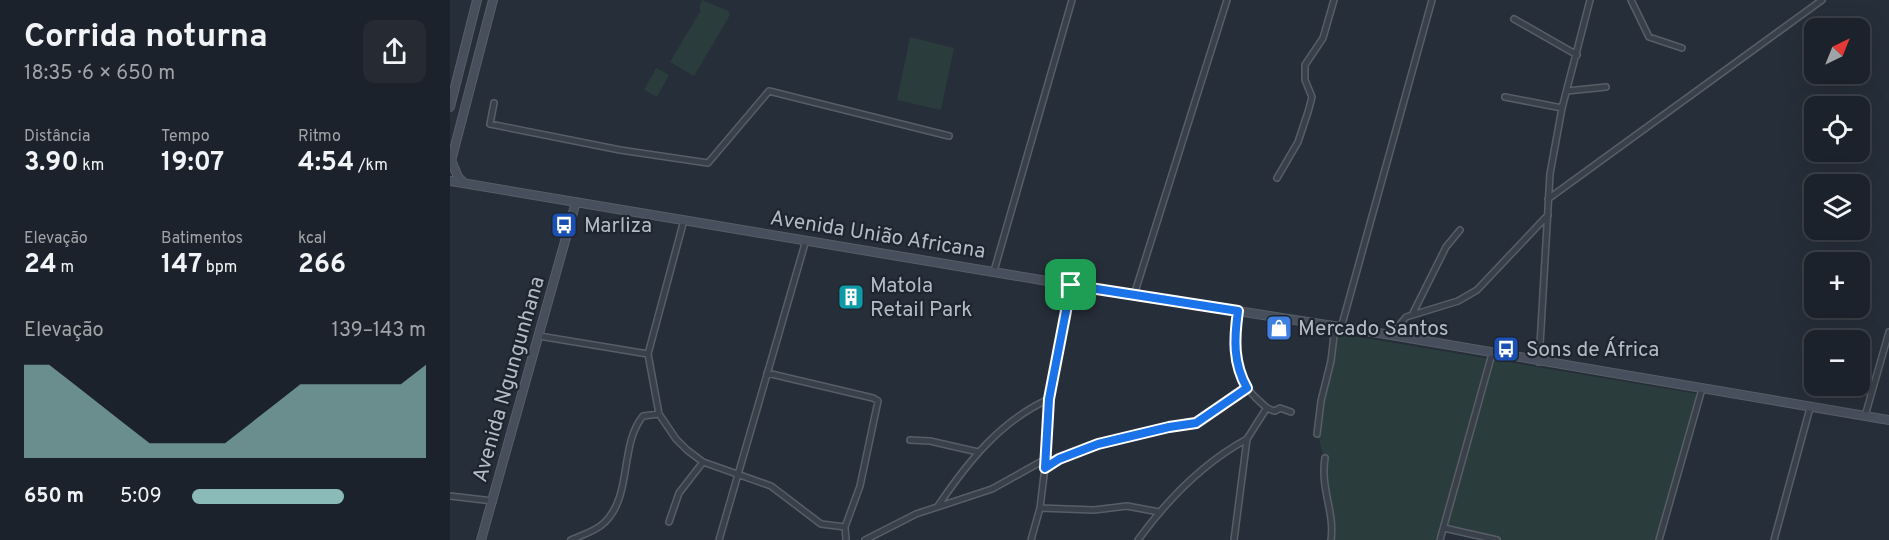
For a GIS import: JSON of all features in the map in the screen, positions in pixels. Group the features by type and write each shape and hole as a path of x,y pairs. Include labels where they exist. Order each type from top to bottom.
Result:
{"main road":[{"path":"450,107 477,0"},
{"path":"464,183 458,177 451,162 492,0"},
{"name":"Avenida União Africana","path":"450,181 1071,285 1391,335 1889,420"},
{"name":"Avenida Ngungunhana","path":"481,540 576,202"}],"street":[{"path":"994,271 1072,0"},
{"path":"1134,295 1227,0"},
{"path":"1278,178 1298,142 1308,112 1312,98 1305,80 1305,65 1323,38 1334,0"},
{"path":"1317,434 1321,401 1338,327 1432,0"},
{"path":"1539,362 1548,200 1562,108 1590,0"},
{"path":"1631,0 1649,38 1682,48"},
{"path":"1548,200 1822,0"},
{"path":"1514,19 1577,55"},
{"path":"1567,90 1606,87"},
{"path":"495,103 490,124 640,153 708,163 769,91 949,136"},
{"path":"1505,97 1562,108"},
{"path":"1391,335 1406,317 1444,306 1470,295 1548,215"},
{"path":"684,220 648,354 659,414 676,439 703,462 771,486 821,524 845,527"},
{"path":"1413,314 1446,247 1460,230"},
{"path":"718,540 739,476 806,240"},
{"path":"1031,540 1040,508 1049,399 1071,285"},
{"path":"1238,311 1235,356 1247,388 1266,409 1275,411 1280,408 1291,412"},
{"path":"1865,416 1889,333"},
{"path":"539,336 648,354"},
{"path":"1440,540 1492,354"},
{"path":"767,373 878,401 860,486 845,527 846,540"},
{"path":"1045,468 1059,459 1098,444 1196,423 1247,388"},
{"path":"1659,540 1702,389"},
{"path":"938,506 978,452 1000,429 1036,404 1049,399"},
{"path":"1774,540 1810,408"},
{"path":"1234,540 1247,440 1266,409"},
{"path":"571,540 601,525 613,513 631,443 639,423 644,416 659,414"},
{"path":"910,440 930,441 978,452"},
{"path":"1138,540 1159,512 1219,456 1247,440"},
{"path":"1325,458 1323,482 1332,523 1331,540"},
{"path":"865,540 916,514 992,489 1044,460"},
{"path":"669,522 679,493 703,462"},
{"path":"450,496 493,501"},
{"path":"1040,508 1094,510 1127,506 1159,512"},
{"path":"1444,528 1497,540"}],"shaded area":[{"path":"702,0 729,11 730,15 694,76 670,62 701,10 699,8"},
{"path":"910,37 954,48 941,110 897,100"},
{"path":"656,68 669,75 657,97 644,90"},
{"path":"1335,333 1698,394 1661,540 1494,540 1447,526 1443,540 1329,540 1331,535 1324,459 1318,435"}],"place":[{"name":"Marliza","path":"564,225"},
{"name":"Matola Retail Park","path":"851,297"},
{"name":"Mercado Santos","path":"1279,328"},
{"name":"Sons de África","path":"1506,349"}],"route":[{"path":"1071,285 1238,311 1234,340 1235,356 1247,388 1196,423 1098,444 1059,459 1045,468 1049,399 1071,285"}]}
